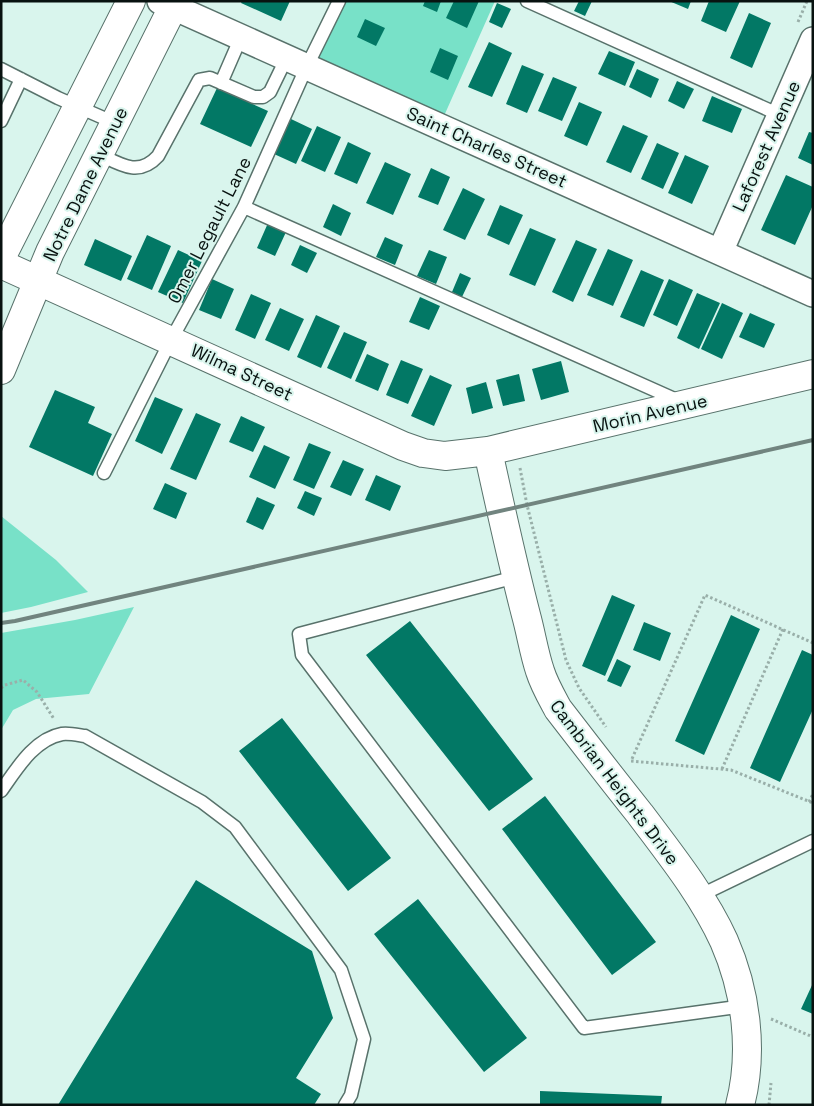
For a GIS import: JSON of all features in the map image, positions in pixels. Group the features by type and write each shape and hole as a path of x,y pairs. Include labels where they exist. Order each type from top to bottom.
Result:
{"street":[{"path":"1,258 131,1"},
{"name":"Saint Charles Street","path":"170,3 241,37 813,294"},
{"name":"Notre Dame Avenue","path":"1,370 50,252 115,123 170,3"},
{"name":"Laforest Avenue","path":"720,252 813,40"},
{"name":"Wilma Street","path":"1,264 403,446 423,453 445,456 488,451"},
{"name":"Morin Avenue","path":"488,451 813,374"},
{"name":"Cambrian Heights Drive","path":"488,451 516,577 539,669 546,686 558,709 672,856 699,896 724,941 734,967 744,1006 747,1034 746,1066 740,1105"}],"lane":[{"name":"Omer Legault Lane","path":"104,472 171,340 244,206 297,62 340,1"},
{"path":"526,1 780,115"},
{"path":"221,83 241,37"},
{"path":"99,154 127,166 138,168 152,163 158,156 199,80 210,78 254,97 263,97 270,92 297,62"},
{"path":"1,69 115,123"},
{"path":"1,120 21,79"},
{"path":"244,206 686,404"},
{"path":"516,577 299,634 302,655 584,1028 744,1006"},
{"path":"1,791 20,762 46,739 63,734 85,736 202,802 235,827 341,970 364,1039 351,1095 345,1105"},
{"path":"699,896 813,841"}],"path":[{"path":"520,467 527,505 566,660 579,688 607,729"},
{"path":"631,761 705,595 813,643"},
{"path":"722,769 783,629"},
{"path":"1,688 22,680 36,692 63,734"},
{"path":"625,753 637,768"},
{"path":"631,761 731,770 811,802 813,794"},
{"path":"771,1028 770,1018 813,1037"},
{"path":"768,1105 771,1082"}],"green space":[{"path":"341,1 495,1 440,125 309,66"},
{"path":"1,516 56,560 88,592 1,613"},
{"path":"134,607 89,694 36,699 13,710 1,730 1,633"}],"building":[{"path":"242,1 290,1 281,21 241,3"},
{"path":"425,1 441,1 437,12 423,6"},
{"path":"454,1 479,1 467,28 446,18"},
{"path":"579,1 592,1 585,16 574,11"},
{"path":"669,1 691,1 688,9"},
{"path":"709,1 740,1 726,32 701,21"},
{"path":"497,3 511,9 502,28 489,22"},
{"path":"749,13 771,23 752,68 730,58"},
{"path":"365,19 385,28 376,46 357,37"},
{"path":"489,42 512,53 492,97 468,87"},
{"path":"440,48 458,56 448,80 430,72"},
{"path":"609,51 635,62 625,86 598,74"},
{"path":"522,65 544,74 527,113 506,104"},
{"path":"637,69 659,79 651,98 629,87"},
{"path":"553,77 577,87 562,121 538,111"},
{"path":"677,81 694,89 684,109 668,101"},
{"path":"217,88 268,111 251,147 200,124"},
{"path":"712,96 742,109 732,133 702,121"},
{"path":"579,102 602,112 587,146 564,136"},
{"path":"291,119 312,129 296,164 274,154"},
{"path":"623,125 648,136 631,173 606,162"},
{"path":"317,126 341,137 325,172 301,161"},
{"path":"809,132 813,133 813,165 798,158"},
{"path":"348,142 371,153 357,184 334,174"},
{"path":"657,143 679,153 663,189 641,179"},
{"path":"685,155 709,166 692,204 668,193"},
{"path":"385,162 411,174 393,215 366,203"},
{"path":"431,168 450,177 438,205 418,197"},
{"path":"786,175 813,187 813,205 795,245 761,230"},
{"path":"463,188 485,199 465,240 443,230"},
{"path":"333,204 351,213 341,236 323,227"},
{"path":"500,205 523,215 509,245 487,235"},
{"path":"268,223 286,232 275,256 257,248"},
{"path":"530,228 556,239 535,286 509,275"},
{"path":"147,235 171,246 152,290 127,279"},
{"path":"385,237 403,245 395,265 376,257"},
{"path":"95,239 132,256 121,281 84,265"},
{"path":"576,240 597,249 573,302 552,292"},
{"path":"300,245 317,253 307,273 291,265"},
{"path":"608,249 633,260 613,306 587,295"},
{"path":"178,250 202,261 183,303 158,292"},
{"path":"429,250 447,257 436,284 417,276"},
{"path":"641,270 664,280 644,327 620,317"},
{"path":"460,273 471,278 462,297 452,292"},
{"path":"212,279 234,289 221,319 199,310"},
{"path":"669,279 693,290 677,326 653,315"},
{"path":"697,293 720,303 699,349 677,338"},
{"path":"251,294 271,303 255,339 235,330"},
{"path":"420,297 440,306 429,330 409,322"},
{"path":"722,303 743,313 722,359 701,349"},
{"path":"280,308 304,319 289,351 265,340"},
{"path":"750,313 775,324 764,348 739,337"},
{"path":"316,315 340,326 321,368 297,357"},
{"path":"344,332 367,342 351,379 327,368"},
{"path":"367,354 389,364 378,391 355,381"},
{"path":"401,360 423,369 408,404 386,395"},
{"path":"561,361 569,392 541,400 532,369"},
{"path":"519,374 525,401 503,406 496,380"},
{"path":"430,375 452,385 434,426 411,416"},
{"path":"486,382 493,408 472,414 466,388"},
{"path":"55,390 95,407 88,423 112,434 93,476 29,447"},
{"path":"155,397 183,409 162,454 135,441"},
{"path":"196,413 221,424 196,480 170,469"},
{"path":"241,416 265,427 253,452 229,442"},
{"path":"309,443 331,452 314,489 293,480"},
{"path":"264,445 290,457 275,489 249,477"},
{"path":"343,460 364,469 351,496 330,487"},
{"path":"376,475 401,486 390,511 365,500"},
{"path":"165,483 187,493 176,519 153,509"},
{"path":"305,491 322,498 314,516 297,508"},
{"path":"257,497 275,505 263,530 246,522"},
{"path":"612,595 635,605 605,676 582,666"},
{"path":"731,615 760,629 704,755 675,741"},
{"path":"410,621 533,779 489,811 366,655"},
{"path":"644,622 671,633 660,661 633,650"},
{"path":"802,650 813,655 813,709 780,782 750,768"},
{"path":"617,659 631,666 621,687 607,681"},
{"path":"282,718 391,858 348,891 239,751"},
{"path":"545,796 656,942 612,975 502,829"},
{"path":"196,880 312,951 333,1018 296,1078 321,1094 314,1105 58,1105"},
{"path":"418,899 527,1038 484,1072 374,934"},
{"path":"813,983 813,1014 801,1009"},
{"path":"540,1091 662,1096 661,1105 540,1105"}],"railway":[{"path":"1,623 813,440"}]}
